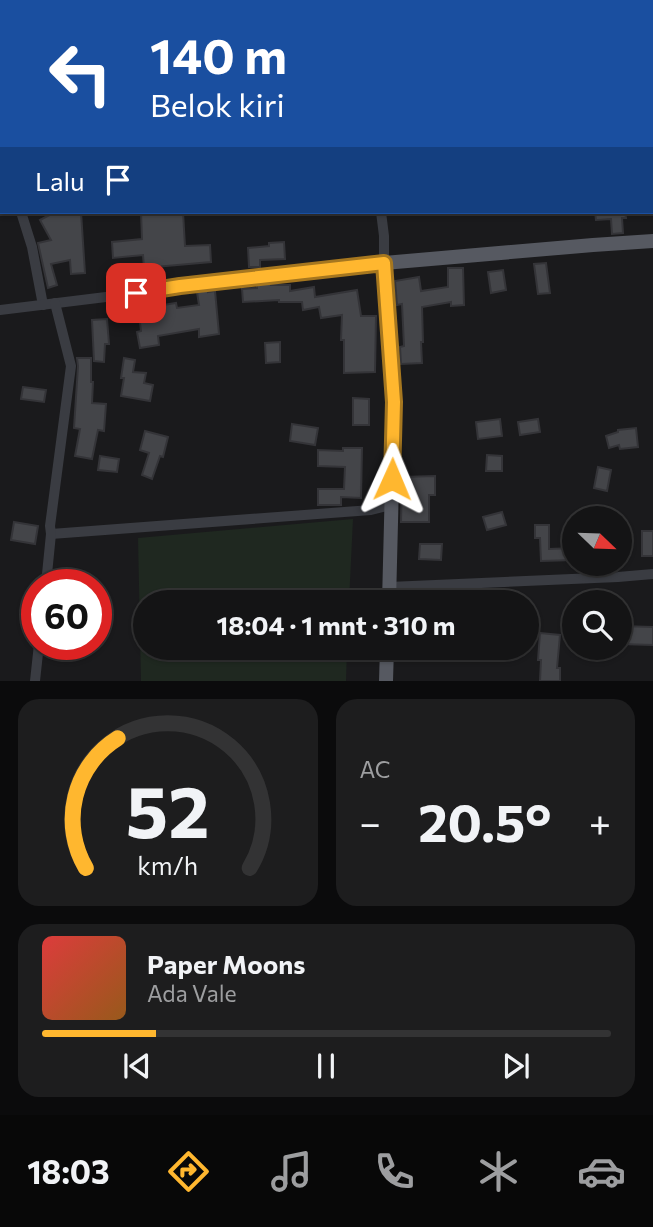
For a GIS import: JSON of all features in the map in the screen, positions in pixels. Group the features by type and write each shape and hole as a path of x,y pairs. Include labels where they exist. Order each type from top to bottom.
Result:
{"main road":[{"path":"389,587 394,402 384,263 653,241"},
{"path":"386,681 387,660"}],"street":[{"path":"22,214 32,247 43,305"},
{"path":"0,310 384,263 381,214"},
{"path":"48,569 50,526 71,366 55,303"},
{"path":"51,534 371,510 391,505"},
{"path":"389,587 653,574"},
{"path":"35,681 37,660"}],"shaded area":[{"path":"353,519 350,590 139,590 138,538"},
{"path":"141,660 347,660 346,681 141,681"}],"building":[{"path":"51,214 81,214 85,273 71,274 70,260 51,264 57,285 48,288 38,243 51,240 40,220"},
{"path":"141,214 183,214 185,246 210,245 211,262 144,268 143,255 113,258 112,242 142,239"},
{"path":"595,214 625,214 626,218 622,218 623,233 612,234 611,219 596,220"},
{"path":"284,242 285,259 260,260 260,267 249,267 248,248"},
{"path":"546,263 550,293 538,294 534,264"},
{"path":"448,268 463,268 464,305 451,306 451,302 422,307 422,363 401,364 400,347 404,346 402,304 397,305 395,281 419,277 421,291 448,287"},
{"path":"503,270 506,290 491,293 488,272"},
{"path":"271,283 290,285 290,291 314,287 315,297 357,290 361,316 376,316 375,372 344,373 342,315 321,318 319,307 303,310 302,302 243,302 242,289"},
{"path":"215,291 219,334 199,337 199,329 158,336 159,345 140,348 137,332 141,331 139,314 164,310 163,305 176,303 177,308 199,305 197,292"},
{"path":"107,319 109,344 105,344 104,362 94,361 92,320"},
{"path":"280,342 280,362 266,363 265,343"},
{"path":"77,358 91,358 92,403 106,404 104,431 98,430 92,459 75,456 80,429 74,428"},
{"path":"124,358 135,360 133,372 146,373 144,383 153,385 150,401 121,396"},
{"path":"23,387 46,390 44,402 21,399"},
{"path":"353,398 369,399 369,425 353,425"},
{"path":"500,419 502,436 478,439 476,422"},
{"path":"538,419 540,432 520,435 518,422"},
{"path":"292,424 318,428 315,445 290,441"},
{"path":"636,428 638,447 620,449 619,445 609,448 606,436 618,430"},
{"path":"145,431 168,437 163,457 160,456 152,479 142,475 149,453 140,450"},
{"path":"343,448 362,448 361,498 341,497 341,505 318,505 318,489 344,489 345,467 318,466 318,450 343,451"},
{"path":"487,455 502,456 502,471 486,471"},
{"path":"100,456 119,459 117,472 98,470"},
{"path":"598,467 611,470 607,491 594,488"},
{"path":"435,476 435,495 429,495 429,522 401,522 402,477"},
{"path":"502,512 506,525 487,530 483,517"},
{"path":"14,522 38,526 35,544 11,540"},
{"path":"535,525 549,525 549,549 562,548 562,560 541,561 540,538 535,538"},
{"path":"642,531 653,531 653,556 642,556"},
{"path":"420,544 442,544 441,560 419,559"},
{"path":"632,626 653,627 653,645 632,644"},
{"path":"540,633 560,635 557,668 560,668 560,681 540,681"}],"route":[{"path":"136,293 384,263 394,402 392,479"}]}
